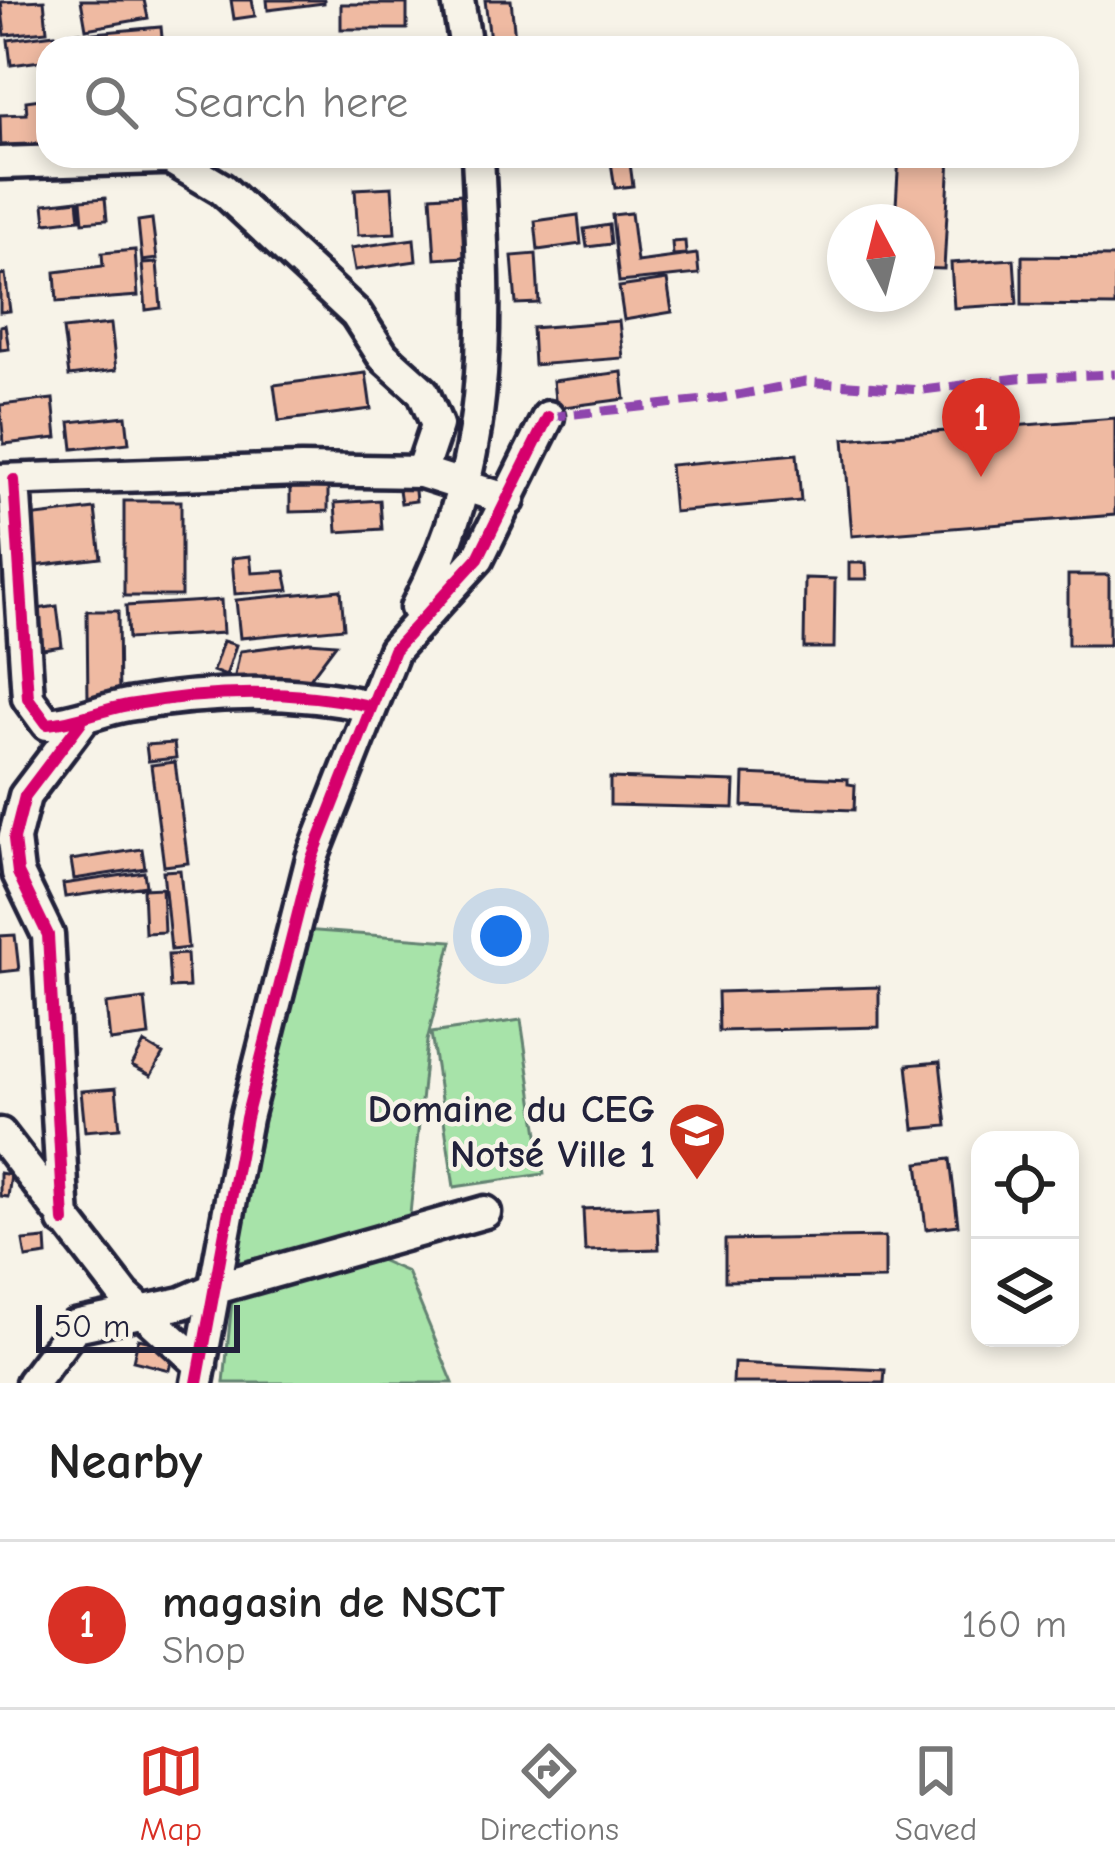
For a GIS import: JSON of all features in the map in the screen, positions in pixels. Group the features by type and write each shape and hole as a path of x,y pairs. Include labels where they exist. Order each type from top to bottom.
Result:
{"street":[{"path":"458,0 464,36"},
{"path":"0,163 36,162"},
{"path":"197,168 327,285 356,314 383,356 423,392 437,424 421,472"},
{"path":"199,1374 281,967 312,858 370,706 441,561 468,487 485,381 478,168"},
{"path":"394,650 478,558 548,417"},
{"path":"370,706 317,694 252,693 120,706 81,722 47,724 28,698 7,480 302,470 421,472 509,500"},
{"path":"64,1221 48,935 18,873 14,839 25,796 81,722"},
{"path":"0,1134 124,1295 199,1374"},
{"path":"32,1383 75,1326 182,1303 216,1288 485,1212"}],"green space":[{"path":"303,930 452,941 427,1041 409,1224 235,1263"},
{"path":"521,1020 544,1174 454,1187 431,1033"},
{"path":"375,1258 407,1272 453,1383 224,1383 232,1300"}],"building":[{"path":"44,0 47,31 5,35 1,2"},
{"path":"81,0 144,0 148,18 86,29"},
{"path":"231,0 252,0 255,16 234,19"},
{"path":"267,0 324,0 324,3 268,10"},
{"path":"485,0 511,0 515,36 490,36"},
{"path":"341,4 407,4 407,29 341,29"},
{"path":"161,27 162,36 82,36"},
{"path":"36,36 36,62 11,65 8,40"},
{"path":"36,100 36,149 1,153 0,115 27,114 26,101"},
{"path":"612,168 631,168 633,186 615,188"},
{"path":"898,168 949,168 944,269 935,269 935,204 896,204"},
{"path":"392,187 395,233 358,235 355,189"},
{"path":"461,194 464,257 435,259 431,196"},
{"path":"105,198 107,220 83,222 81,200"},
{"path":"78,200 80,219 46,223 44,204"},
{"path":"631,213 637,262 697,254 699,274 619,282 612,215"},
{"path":"578,215 581,244 538,250 535,221"},
{"path":"152,219 157,259 142,261 138,221"},
{"path":"609,225 611,244 587,247 584,229"},
{"path":"414,239 416,261 355,270 351,248"},
{"path":"685,241 686,254 673,255 672,242"},
{"path":"135,250 138,296 57,302 55,272 103,266 102,253"},
{"path":"536,254 539,303 516,304 512,256"},
{"path":"1022,256 1115,257 1115,306 1022,305"},
{"path":"1014,259 1017,304 954,308 951,263"},
{"path":"157,263 161,308 146,310 142,264"},
{"path":"5,274 10,311 0,312 0,275"},
{"path":"667,280 672,312 624,320 619,287"},
{"path":"619,321 623,358 534,365 532,328"},
{"path":"111,324 116,370 69,376 63,329"},
{"path":"5,325 9,349 0,350 0,326"},
{"path":"622,372 625,399 556,408 553,381"},
{"path":"366,373 371,409 279,421 274,385"},
{"path":"53,399 57,438 4,444 0,405"},
{"path":"126,416 129,443 73,449 70,422"},
{"path":"1115,418 1115,515 852,536 844,439"},
{"path":"797,454 801,501 674,512 670,465"},
{"path":"414,481 416,501 401,503 398,483"},
{"path":"328,487 328,511 290,512 290,488"},
{"path":"380,500 382,529 337,532 335,503"},
{"path":"124,501 181,501 181,596 124,596"},
{"path":"95,509 101,558 34,566 28,517"},
{"path":"250,556 252,573 285,571 289,590 235,594 232,558"},
{"path":"849,563 866,563 867,579 849,579"},
{"path":"1068,575 1109,575 1109,645 1068,645"},
{"path":"805,578 835,579 834,648 804,648"},
{"path":"341,590 344,628 240,638 236,600"},
{"path":"221,600 223,633 128,639 126,606"},
{"path":"57,606 62,646 36,650 31,610"},
{"path":"87,611 118,611 119,702 88,702"},
{"path":"223,641 236,645 226,676 213,671"},
{"path":"309,642 336,644 309,680 232,690 240,651"},
{"path":"174,743 176,758 148,761 146,745"},
{"path":"175,762 188,863 164,866 151,765"},
{"path":"744,774 848,779 848,784 855,785 854,810 743,806"},
{"path":"610,778 735,782 734,808 610,805"},
{"path":"142,849 145,868 74,879 71,860"},
{"path":"180,870 188,948 171,950 163,871"},
{"path":"144,872 146,886 65,897 63,884"},
{"path":"162,888 164,932 145,933 143,889"},
{"path":"15,935 19,970 0,972 0,936"},
{"path":"187,954 189,987 170,988 168,955"},
{"path":"879,987 879,1027 719,1031 718,992"},
{"path":"145,999 149,1036 110,1041 106,1004"},
{"path":"144,1043 163,1054 151,1076 132,1066"},
{"path":"940,1062 947,1126 914,1129 907,1065"},
{"path":"116,1088 120,1128 85,1131 81,1091"},
{"path":"950,1159 958,1225 926,1229 918,1163"},
{"path":"0,1173 11,1175 8,1197 0,1196"},
{"path":"657,1206 659,1249 585,1251 583,1209"},
{"path":"885,1237 885,1279 725,1281 725,1240"},
{"path":"46,1239 47,1255 26,1258 23,1241"},
{"path":"138,1339 175,1347 169,1370 133,1361"},
{"path":"734,1363 885,1370 884,1383 733,1383"}],"marked path":[{"path":"548,417 722,398 806,382 923,390 1018,378 1115,374"}],"cycle path":[{"path":"197,1383 246,1118 312,858 394,650 478,558 548,417"},
{"path":"14,480 28,698 47,724 128,705 219,694 310,696 370,706"},
{"path":"64,1221 48,935 18,873 14,839 25,796 81,722"}],"place":[{"name":"magasin de NSCT","path":"981,477"},
{"name":"Domaine du CEG Notsé Ville 1","path":"697,1182"}]}
